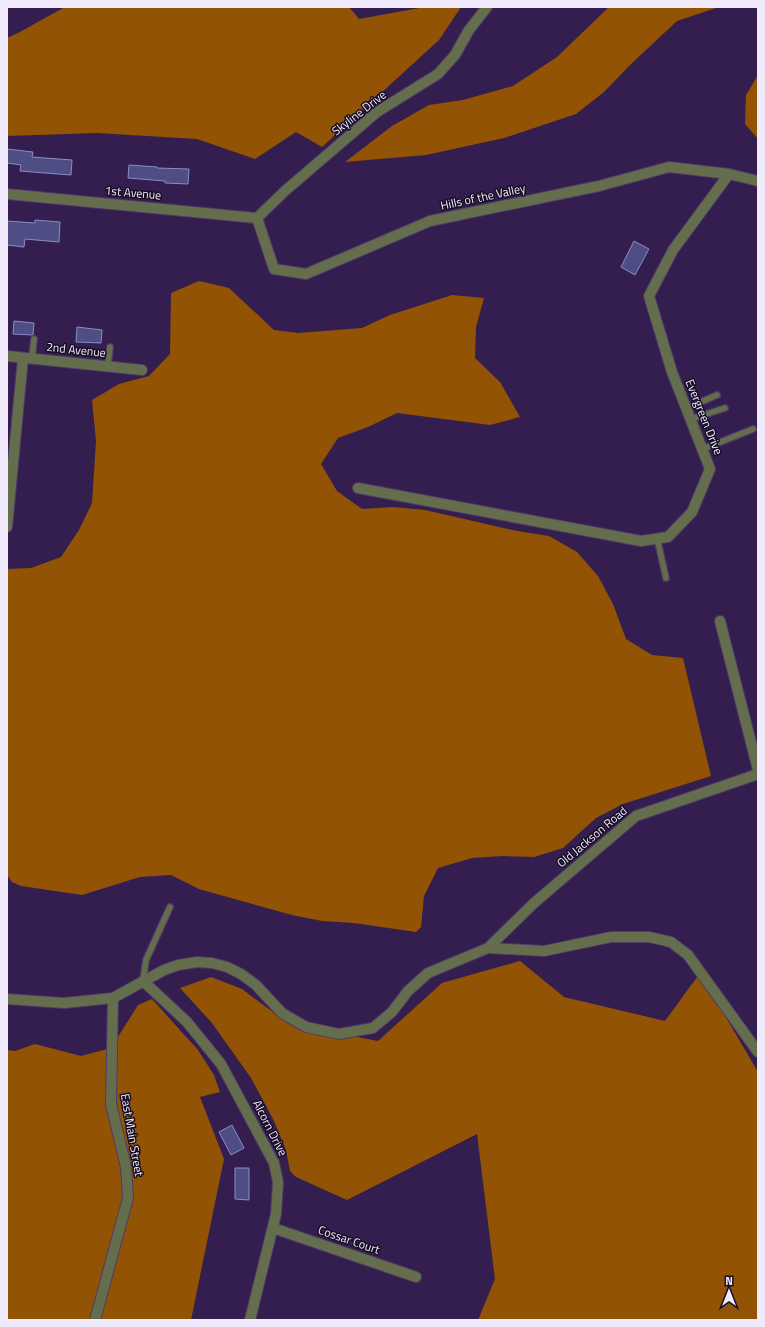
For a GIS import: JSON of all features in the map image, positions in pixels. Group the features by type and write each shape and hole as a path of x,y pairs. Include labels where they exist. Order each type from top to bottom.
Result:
{"street":[{"name":"Skyline Drive","path":"258,218 286,190 377,112 438,74 454,55 469,30 487,7"},
{"name":"Hills of the Valley","path":"258,218 274,269 306,274 430,221 599,186 669,167 729,174 758,182"},
{"name":"Evergreen Drive","path":"358,488 640,541 668,537 692,512 710,469 672,372 649,296 673,250 729,174"},
{"name":"1st Avenue","path":"7,194 258,218"},
{"name":"2nd Avenue","path":"7,356 142,370"},
{"path":"8,525 28,358"},
{"path":"720,621 758,770"},
{"name":"Old Jackson Road","path":"488,948 534,903 636,816 758,774"},
{"path":"7,999 64,1003 113,998 164,970 178,965 197,962 212,963 227,967 241,974 256,985 282,1013 306,1026 339,1034 373,1028 392,1012 408,991 428,973 488,948 544,951 611,938 649,938 671,942 688,955 758,1052"},
{"name":"Alcorn Drive","path":"143,982 187,1022 208,1046 232,1082 274,1163 278,1182 276,1214 250,1320"},
{"name":"East Main Street","path":"94,1320 128,1198 126,1167 112,1104 113,998"},
{"name":"Cossar Court","path":"273,1228 416,1277"}],"lane":[{"path":"28,358 34,339"},
{"path":"108,366 110,347"},
{"path":"686,408 717,394"},
{"path":"691,419 725,408"},
{"path":"703,449 753,429"},
{"path":"657,538 666,578"},
{"path":"143,982 146,960 170,907"}],"shaded area":[{"path":"65,7 349,7 359,19 425,7 461,7 439,40 322,147 296,132 255,159 197,139 97,133 7,136 7,38"},
{"path":"609,7 719,7 677,21 630,65 604,92 576,114 504,138 426,155 345,162 392,126 429,105 463,100 513,86 557,57"},
{"path":"758,75 758,139 745,124 746,95"},
{"path":"199,281 229,288 274,330 298,333 362,328 390,315 452,295 484,298 476,327 475,358 500,382 520,417 490,425 397,413 368,427 338,438 321,464 337,491 362,509 393,507 425,510 517,531 549,536 577,552 598,576 613,604 626,639 652,655 683,658 711,776 623,804 596,818 563,848 534,857 503,856 472,858 438,868 424,896 421,927 416,932 354,923 322,921 292,915 199,889 171,875 140,877 82,895 21,886 12,882 7,875 7,569 31,568 61,557 79,530 92,503 96,441 92,400 119,384 149,376 170,354 171,293"},
{"path":"520,961 564,997 665,1021 700,973 758,1072 758,1320 478,1320 495,1279 477,1134 347,1200 296,1177 290,1171 286,1150 273,1119 251,1078 212,1023 180,988 211,977 242,989 289,1024 378,1041 442,983"},
{"path":"152,999 198,1050 214,1075 220,1092 200,1097 224,1159 191,1320 7,1320 7,1050 15,1051 35,1044 81,1056 111,1048 138,1005"}],"building":[{"path":"7,149 33,152 32,157 72,160 71,175 20,171 21,165 7,163"},
{"path":"129,165 189,169 188,184 165,183 165,181 128,178"},
{"path":"35,220 60,222 59,242 25,239 24,247 7,245 7,221 35,223"},
{"path":"634,241 649,249 635,275 621,267"},
{"path":"14,321 34,323 33,335 13,334"},
{"path":"77,327 102,330 101,343 76,342"},
{"path":"232,1125 244,1148 231,1155 219,1132"},
{"path":"235,1168 249,1168 249,1200 235,1199"}]}
